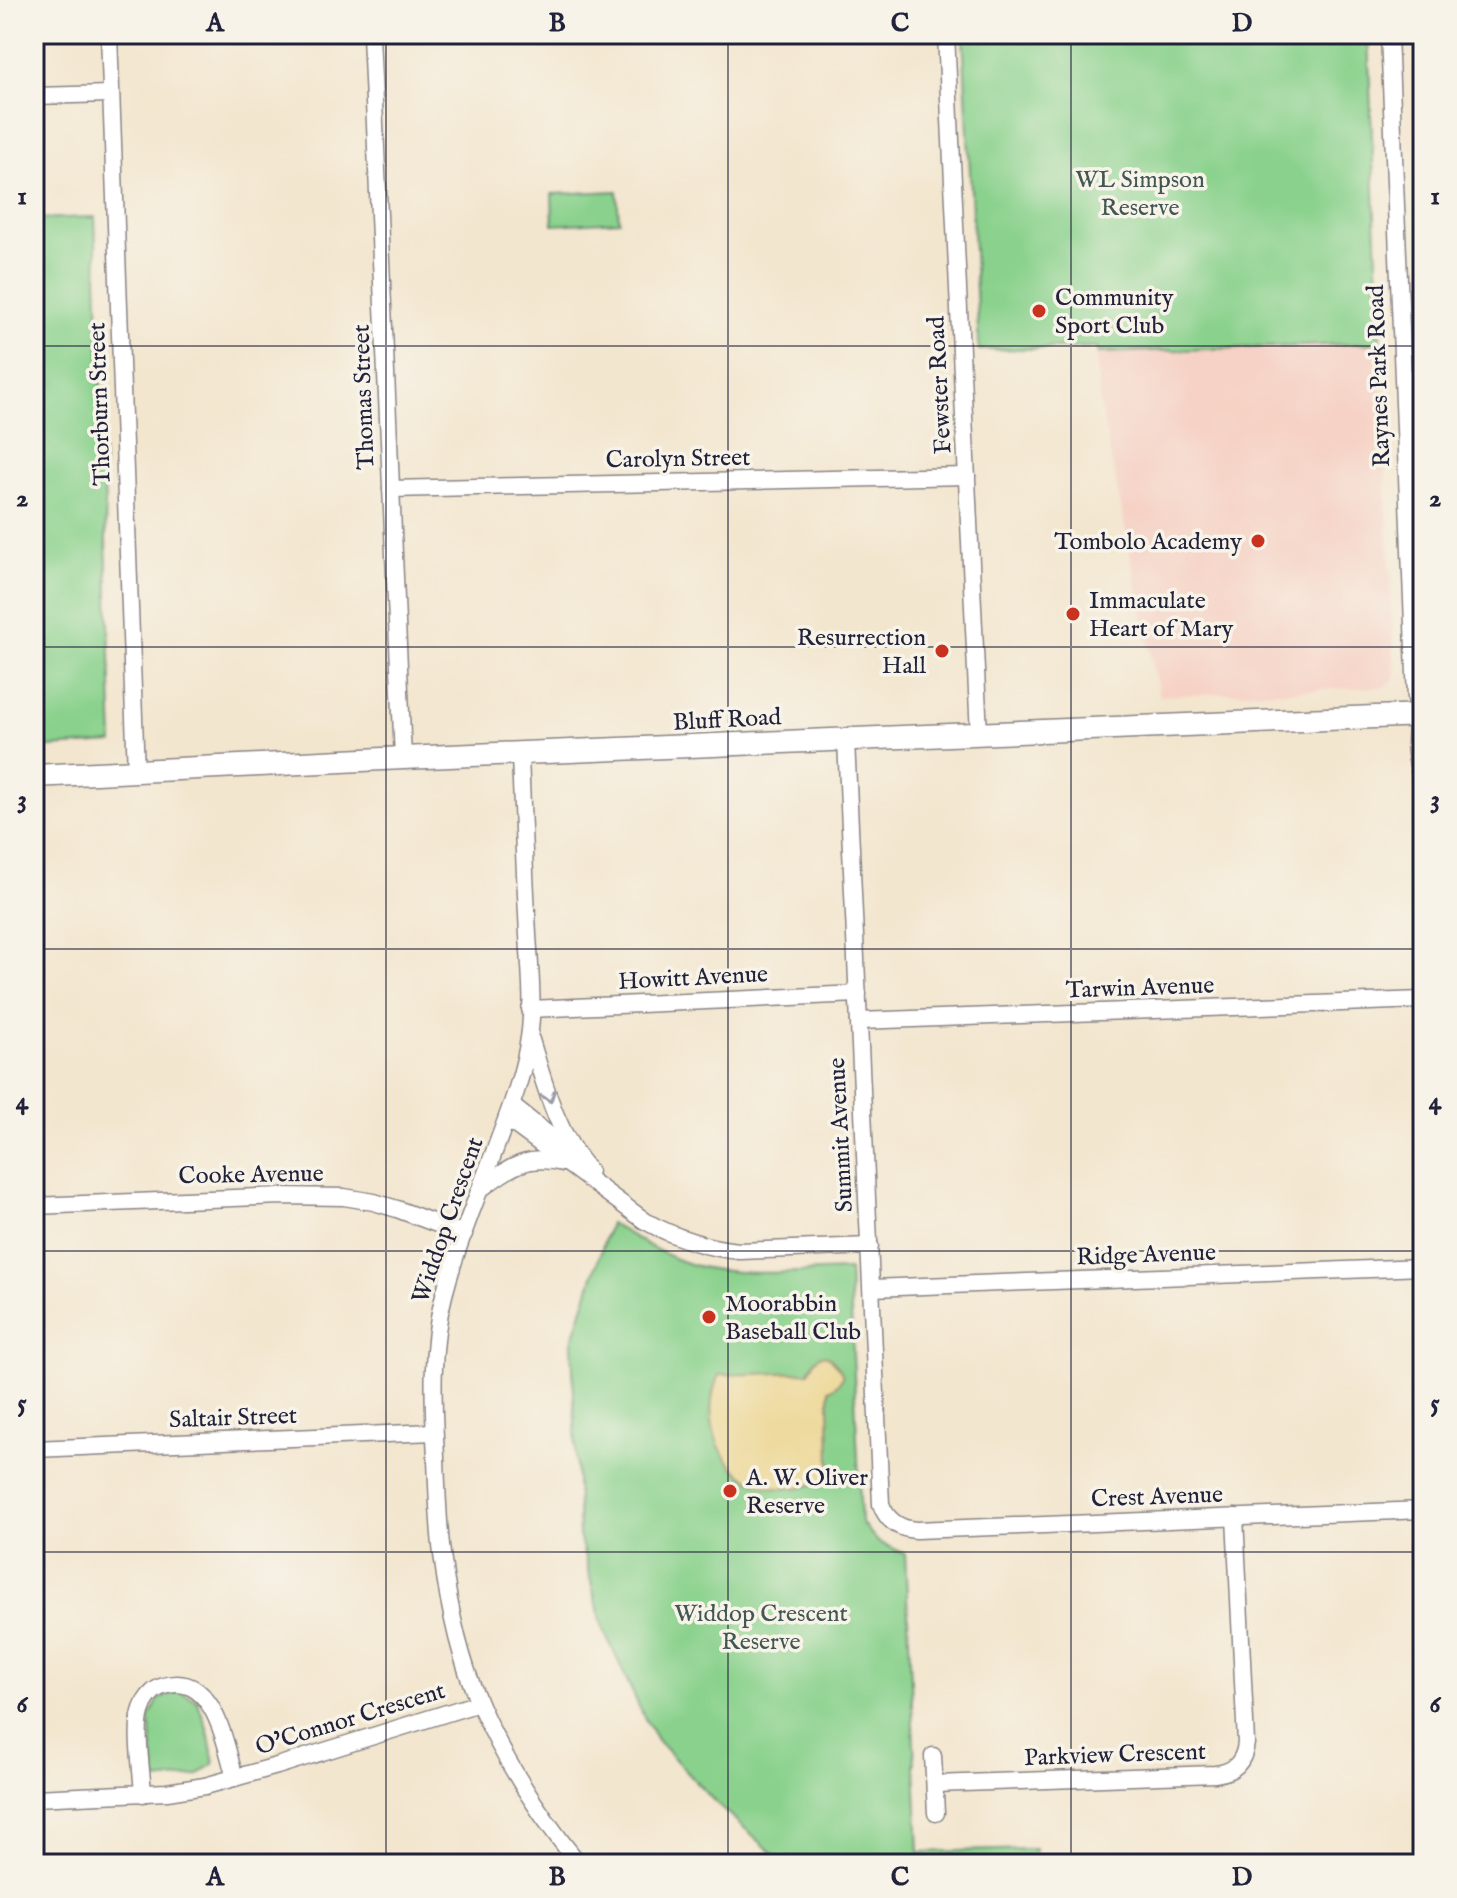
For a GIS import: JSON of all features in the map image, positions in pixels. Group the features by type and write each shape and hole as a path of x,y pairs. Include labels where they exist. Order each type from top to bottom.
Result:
{"main road":[{"name":"Bluff Road","path":"34,776 979,734 1421,720"}],"street":[{"name":"Thorburn Street","path":"109,34 136,772"},
{"name":"Thomas Street","path":"371,34 403,758"},
{"name":"Fewster Road","path":"946,34 979,734"},
{"name":"Raynes Park Road","path":"1389,34 1421,720 1414,733 1414,742 1423,786"},
{"path":"34,96 111,94"},
{"name":"Carolyn Street","path":"391,489 967,476"},
{"name":"Summit Avenue","path":"846,740 881,1504 895,1524"},
{"name":"Widdop Crescent","path":"520,754 530,1035 509,1113 444,1293 437,1327 433,1381 434,1432 444,1568 462,1648 479,1703 508,1760 541,1814 579,1864"},
{"name":"Howitt Avenue","path":"530,1009 858,994"},
{"name":"Tarwin Avenue","path":"859,1021 1423,1000"},
{"path":"530,1035 547,1096 568,1143 572,1160"},
{"path":"509,1113 572,1160 624,1207 666,1233 719,1249 764,1251 870,1246"},
{"path":"481,1189 518,1163 572,1160"},
{"name":"Cooke Avenue","path":"34,1206 329,1196 374,1202 464,1234"},
{"name":"Ridge Avenue","path":"872,1288 1423,1267"},
{"name":"Saltair Street","path":"34,1449 434,1432"},
{"name":"Crest Avenue","path":"895,1524 916,1530 1423,1510"},
{"name":"Parkview Crescent","path":"935,1784 1215,1774 1234,1768 1244,1756 1246,1743 1235,1517"},
{"name":"O'Connor Crescent","path":"143,1794 140,1717 149,1696 167,1685 194,1687 209,1703 235,1778"},
{"name":"O'Connor Crescent","path":"34,1798 143,1794 187,1789 235,1778 479,1703"},
{"path":"933,1756 936,1813"}],"shaded area":[{"name":"Tombolo Academy","path":"1379,340 1395,679 1385,687 1159,696 1100,403 1096,348"}],"green space":[{"name":"WL Simpson Reserve","path":"963,34 1368,34 1380,343 1098,353 1097,347 979,350"},
{"path":"617,191 619,221 553,225 552,194"},
{"path":"95,217 113,743 34,748 34,219"},
{"name":"Widdop Crescent Reserve","path":"610,1223 671,1257 711,1269 770,1273 849,1270 861,1522 878,1542 905,1554 919,1852 1035,1849 1035,1864 785,1864 714,1801 657,1740 603,1628 579,1535 572,1342"},
{"path":"178,1691 197,1700 208,1731 214,1763 197,1776 157,1781 149,1718 159,1699"}],"sand":[{"path":"821,1355 828,1356 842,1374 840,1382 829,1390 830,1479 788,1488 770,1487 746,1478 734,1468 716,1440 711,1407 719,1375 809,1372"}],"place":[{"name":"Community Sport Club","path":"1039,311"},
{"name":"Tombolo Academy","path":"1258,541"},
{"name":"Immaculate Heart of Mary","path":"1073,614"},
{"name":"Resurrection Hall","path":"942,651"},
{"name":"Moorabbin Baseball Club","path":"709,1317"},
{"name":"A. W. Oliver Reserve","path":"730,1491"}]}
